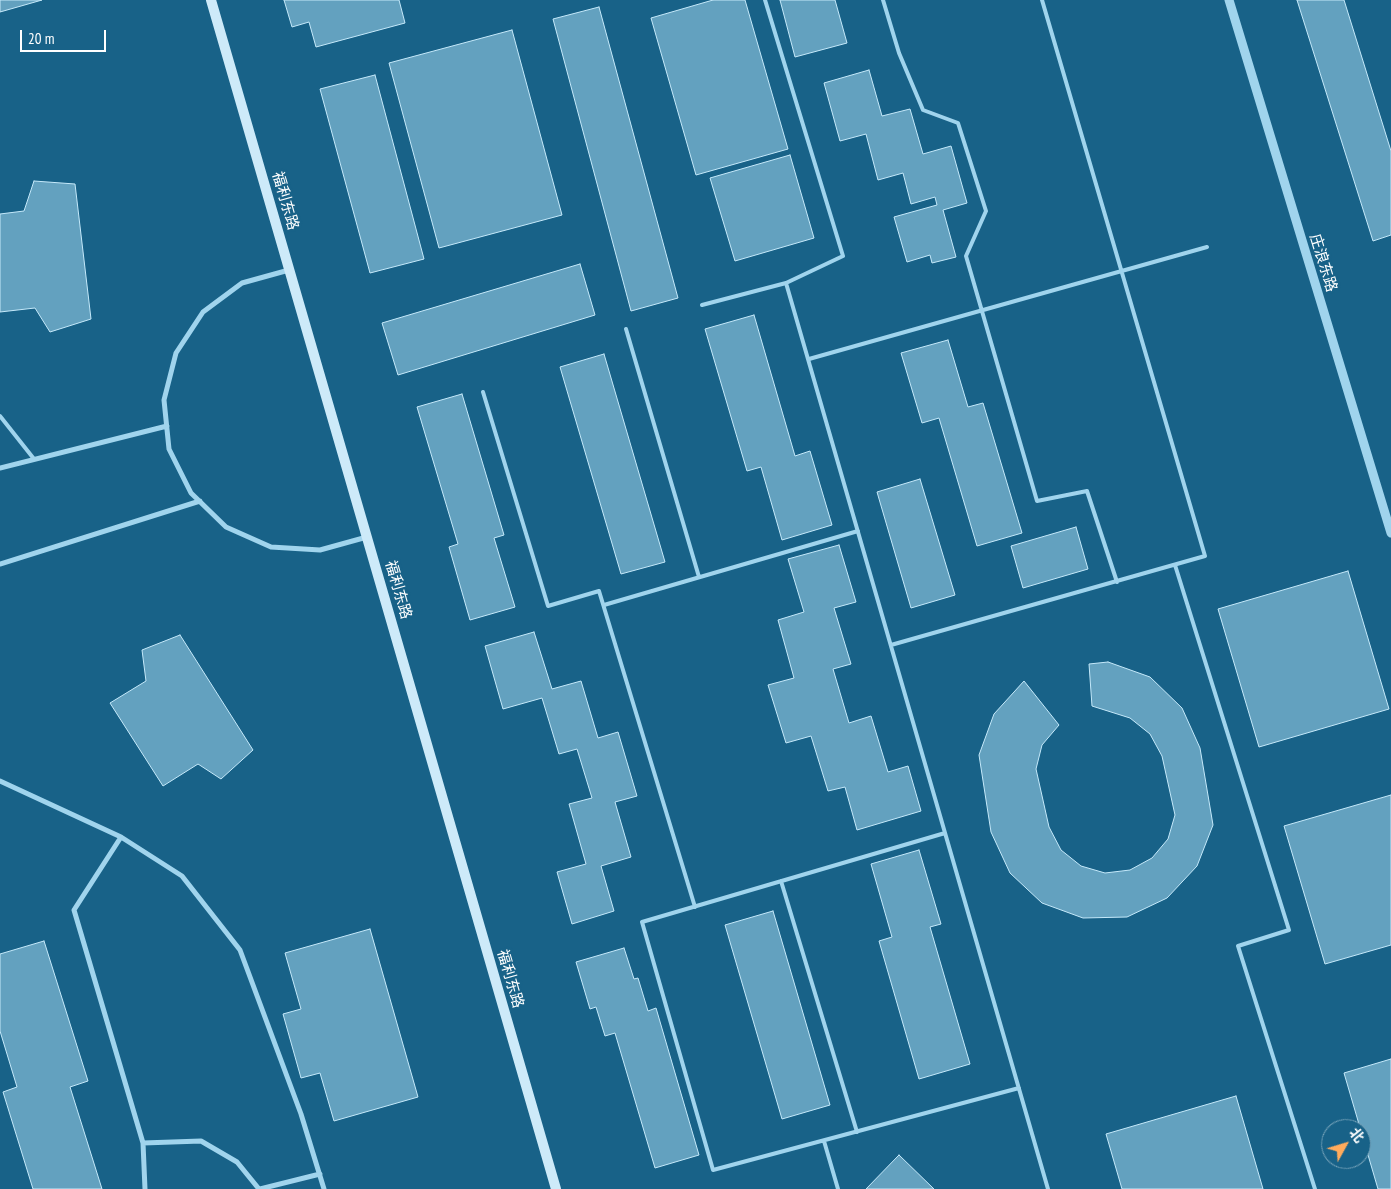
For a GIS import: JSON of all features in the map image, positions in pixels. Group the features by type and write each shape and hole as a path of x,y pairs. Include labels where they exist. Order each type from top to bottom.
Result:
{"main road":[{"name":"福利东路","path":"211,0 556,1189"}],"street":[{"name":"庄浪东路","path":"1229,0 1391,533"},
{"path":"289,270 242,283 203,312 176,353 164,400 169,449 191,493 226,527 271,547 320,550 367,537"},
{"path":"0,468 167,426"},
{"path":"0,564 200,502"},
{"path":"0,781 121,837 182,876 240,950 301,1114 324,1189"},
{"path":"121,837 74,910 143,1143 145,1189"},
{"path":"143,1143 201,1140 237,1162 259,1189 320,1174"}],"lane":[{"path":"702,305 786,283 843,256 765,0"},
{"path":"883,0 899,53 923,110 958,124 986,211 966,256 1037,501 1087,491 1117,582"},
{"path":"891,645 1205,556 1042,0"},
{"path":"809,359 1207,247"},
{"path":"786,283 1048,1189"},
{"path":"626,329 699,577"},
{"path":"483,392 548,606 600,591 695,907"},
{"path":"0,416 34,459"},
{"path":"604,605 858,531"},
{"path":"1175,565 1289,930 1238,946 1315,1189"},
{"path":"945,833 642,922 713,1170 1019,1088"},
{"path":"781,881 857,1132"},
{"path":"824,1141 838,1189"}],"building":[{"path":"0,0 42,0 0,12"},
{"path":"284,0 399,0 405,23 316,47 309,22 292,27"},
{"path":"713,0 745,0 788,149 696,175 651,18"},
{"path":"780,0 835,0 847,43 795,57"},
{"path":"1297,0 1344,0 1391,151 1391,235 1373,241"},
{"path":"599,7 678,298 631,311 553,19"},
{"path":"512,30 562,215 439,248 389,63"},
{"path":"869,70 882,116 910,109 923,154 951,146 967,203 943,210 956,257 932,263 930,255 907,262 894,217 937,205 935,197 911,204 903,173 878,180 866,134 840,141 824,83"},
{"path":"375,75 424,259 370,273 320,89"},
{"path":"790,155 814,238 735,261 710,178"},
{"path":"34,181 75,184 91,319 50,332 35,308 0,312 0,214 24,211"},
{"path":"580,264 595,315 398,375 382,323"},
{"path":"754,315 795,456 810,451 832,525 782,540 761,467 747,471 705,329"},
{"path":"948,340 968,407 983,403 1022,533 977,546 939,418 922,423 901,353"},
{"path":"604,354 665,562 621,574 560,367"},
{"path":"462,394 504,535 494,538 515,607 470,620 449,547 458,544 417,407"},
{"path":"920,479 955,595 911,608 877,492"},
{"path":"1076,527 1088,569 1023,588 1011,546"},
{"path":"839,545 856,602 834,608 851,664 833,669 849,723 871,716 888,772 908,766 921,811 857,830 845,787 828,791 811,736 786,743 768,685 794,678 778,620 804,612 788,559"},
{"path":"1348,571 1389,709 1259,747 1218,609"},
{"path":"534,632 552,689 581,681 598,738 618,732 637,796 615,802 631,857 601,866 614,911 572,924 557,872 586,864 569,804 592,798 577,749 559,754 542,698 503,709 485,646"},
{"path":"180,635 253,750 221,779 198,764 163,786 110,703 146,681 142,650"},
{"path":"1108,662 1150,677 1182,708 1200,748 1213,825 1197,866 1167,898 1127,917 1083,918 1042,903 1010,873 991,832 979,755 994,714 1024,681 1059,725 1042,745 1036,769 1049,827 1061,850 1081,866 1105,873 1130,870 1152,858 1168,839 1175,815 1162,756 1150,734 1130,718 1092,706 1089,664"},
{"path":"1391,795 1391,945 1325,964 1284,826"},
{"path":"919,850 941,924 930,927 970,1064 919,1079 879,941 892,937 871,864"},
{"path":"773,911 830,1105 782,1119 725,925"},
{"path":"370,929 418,1097 334,1121 320,1073 301,1078 283,1014 301,1009 285,953"},
{"path":"44,941 88,1081 70,1087 102,1189 33,1189 3,1092 17,1087 0,1031 0,954"},
{"path":"624,948 634,979 638,978 648,1011 656,1008 699,1155 655,1168 615,1033 605,1036 596,1007 590,1009 576,962"},
{"path":"1391,1059 1391,1189 1378,1189 1371,1165 1371,1119 1357,1119 1344,1073"},
{"path":"1236,1096 1263,1189 1122,1189 1106,1134"},
{"path":"899,1155 934,1189 866,1189"}]}
